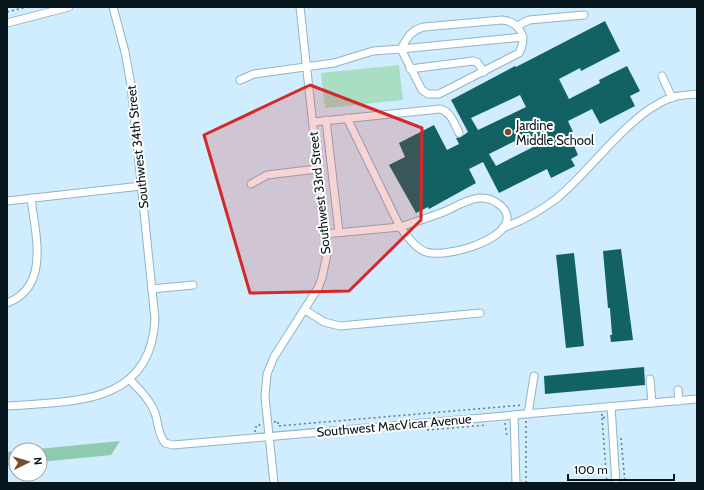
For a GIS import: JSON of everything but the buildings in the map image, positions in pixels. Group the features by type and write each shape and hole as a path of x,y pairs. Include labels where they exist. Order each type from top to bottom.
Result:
{"street":[{"path":"7,23 69,7"},
{"name":"Southwest 34th Street","path":"113,7 127,62 156,319 153,340 145,362 130,380"},
{"name":"Southwest 33rd Street","path":"274,483 265,397 267,374 274,357 318,288 327,254 300,7"},
{"path":"517,26 529,20 584,15"},
{"path":"502,20 508,21 517,26 523,37 523,46 519,53 439,94 422,90 401,49 408,36 414,30 424,27 502,20"},
{"path":"240,80 254,74 343,62 372,51 523,37"},
{"path":"410,69 473,61 477,62 484,72"},
{"path":"662,76 672,98"},
{"path":"346,118 400,227 418,247 426,252 446,254 482,242 503,228 530,216 556,198 630,127 650,110 672,98 697,94"},
{"path":"312,122 440,109 446,110 450,115 459,133"},
{"path":"326,120 339,232"},
{"path":"251,184 267,175 317,169"},
{"path":"7,201 141,186"},
{"path":"7,303 16,299 26,290 33,279 37,267 38,257 31,198"},
{"path":"324,234 400,227 447,210 469,200 480,198 489,198 499,204 507,217 503,228"},
{"path":"152,289 193,285"},
{"path":"304,310 324,322 340,326 480,313"},
{"path":"528,414 534,376"},
{"path":"650,379 652,403"},
{"path":"7,406 90,398 109,392 130,380"},
{"name":"Southwest MacVicar Avenue","path":"130,380 151,404 155,414 159,435 165,443 173,445 697,399"},
{"path":"678,390 679,401"},
{"path":"611,406 616,483"},
{"path":"514,415 516,483"}],"path":[{"path":"7,12 27,7"},
{"path":"602,418 607,483"},
{"path":"621,437 625,483"}],"highlighted area":[{"path":"310,85 422,128 421,220 349,291 250,293 204,135"}],"green space":[{"path":"399,65 403,100 325,108 321,73"},
{"path":"120,441 111,455 48,461 48,448"},
{"path":"7,452 8,452 7,466"}],"place":[{"name":"Jardine Middle School","path":"508,132"}]}
